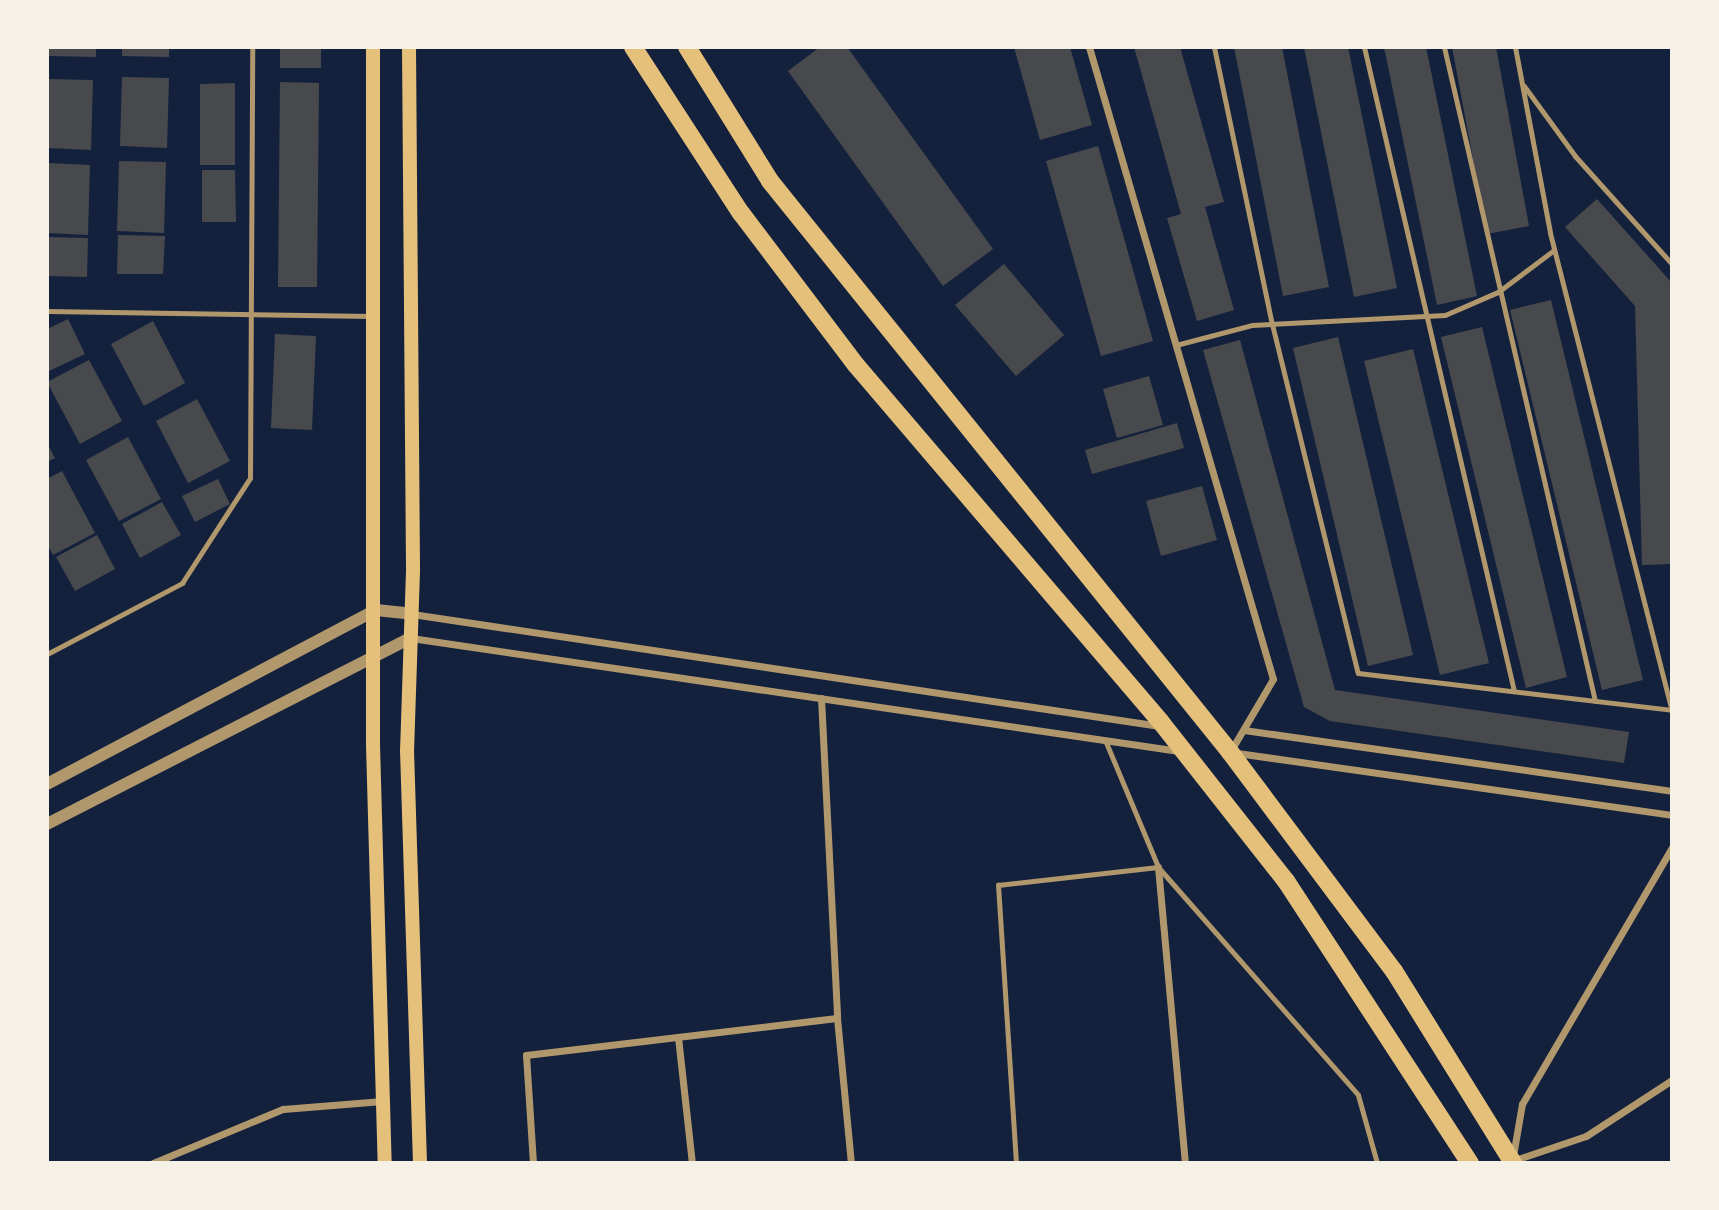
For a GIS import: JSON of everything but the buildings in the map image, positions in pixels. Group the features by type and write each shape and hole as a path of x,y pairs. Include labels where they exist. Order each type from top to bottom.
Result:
{"main road":[{"path":"373,47 375,651 385,1163"},
{"path":"409,47 412,614 407,750 421,1163"},
{"path":"633,47 741,213 856,365 1165,726 1286,881 1470,1163"},
{"path":"687,47 778,192 1230,752 1394,971 1512,1162"}],"street":[{"path":"1089,47 1273,679 1230,752 1672,815"},
{"path":"47,784 376,610 1165,726"},
{"path":"47,824 375,651 411,638 1185,752"},
{"path":"821,698 837,1018 851,1163"},
{"path":"1244,730 1672,791"},
{"path":"1672,847 1522,1104 1512,1162 1586,1136 1672,1080"},
{"path":"1158,867 1185,1163"},
{"path":"533,1163 526,1055 837,1018"},
{"path":"678,1037 692,1163"},
{"path":"153,1163 283,1109 383,1101"}],"lane":[{"path":"47,654 182,583 250,478 254,314 252,47"},
{"path":"1214,47 1272,324 1358,673 1672,710 1554,250 1516,47"},
{"path":"1364,47 1425,319 1514,691"},
{"path":"1444,47 1595,701"},
{"path":"1522,83 1576,156 1672,264"},
{"path":"1176,345 1272,324 1425,319 1501,290 1554,250"},
{"path":"47,311 375,316"},
{"path":"1105,740 1158,867 1358,1095 1377,1163"},
{"path":"1016,1163 998,885 1158,867"}]}
